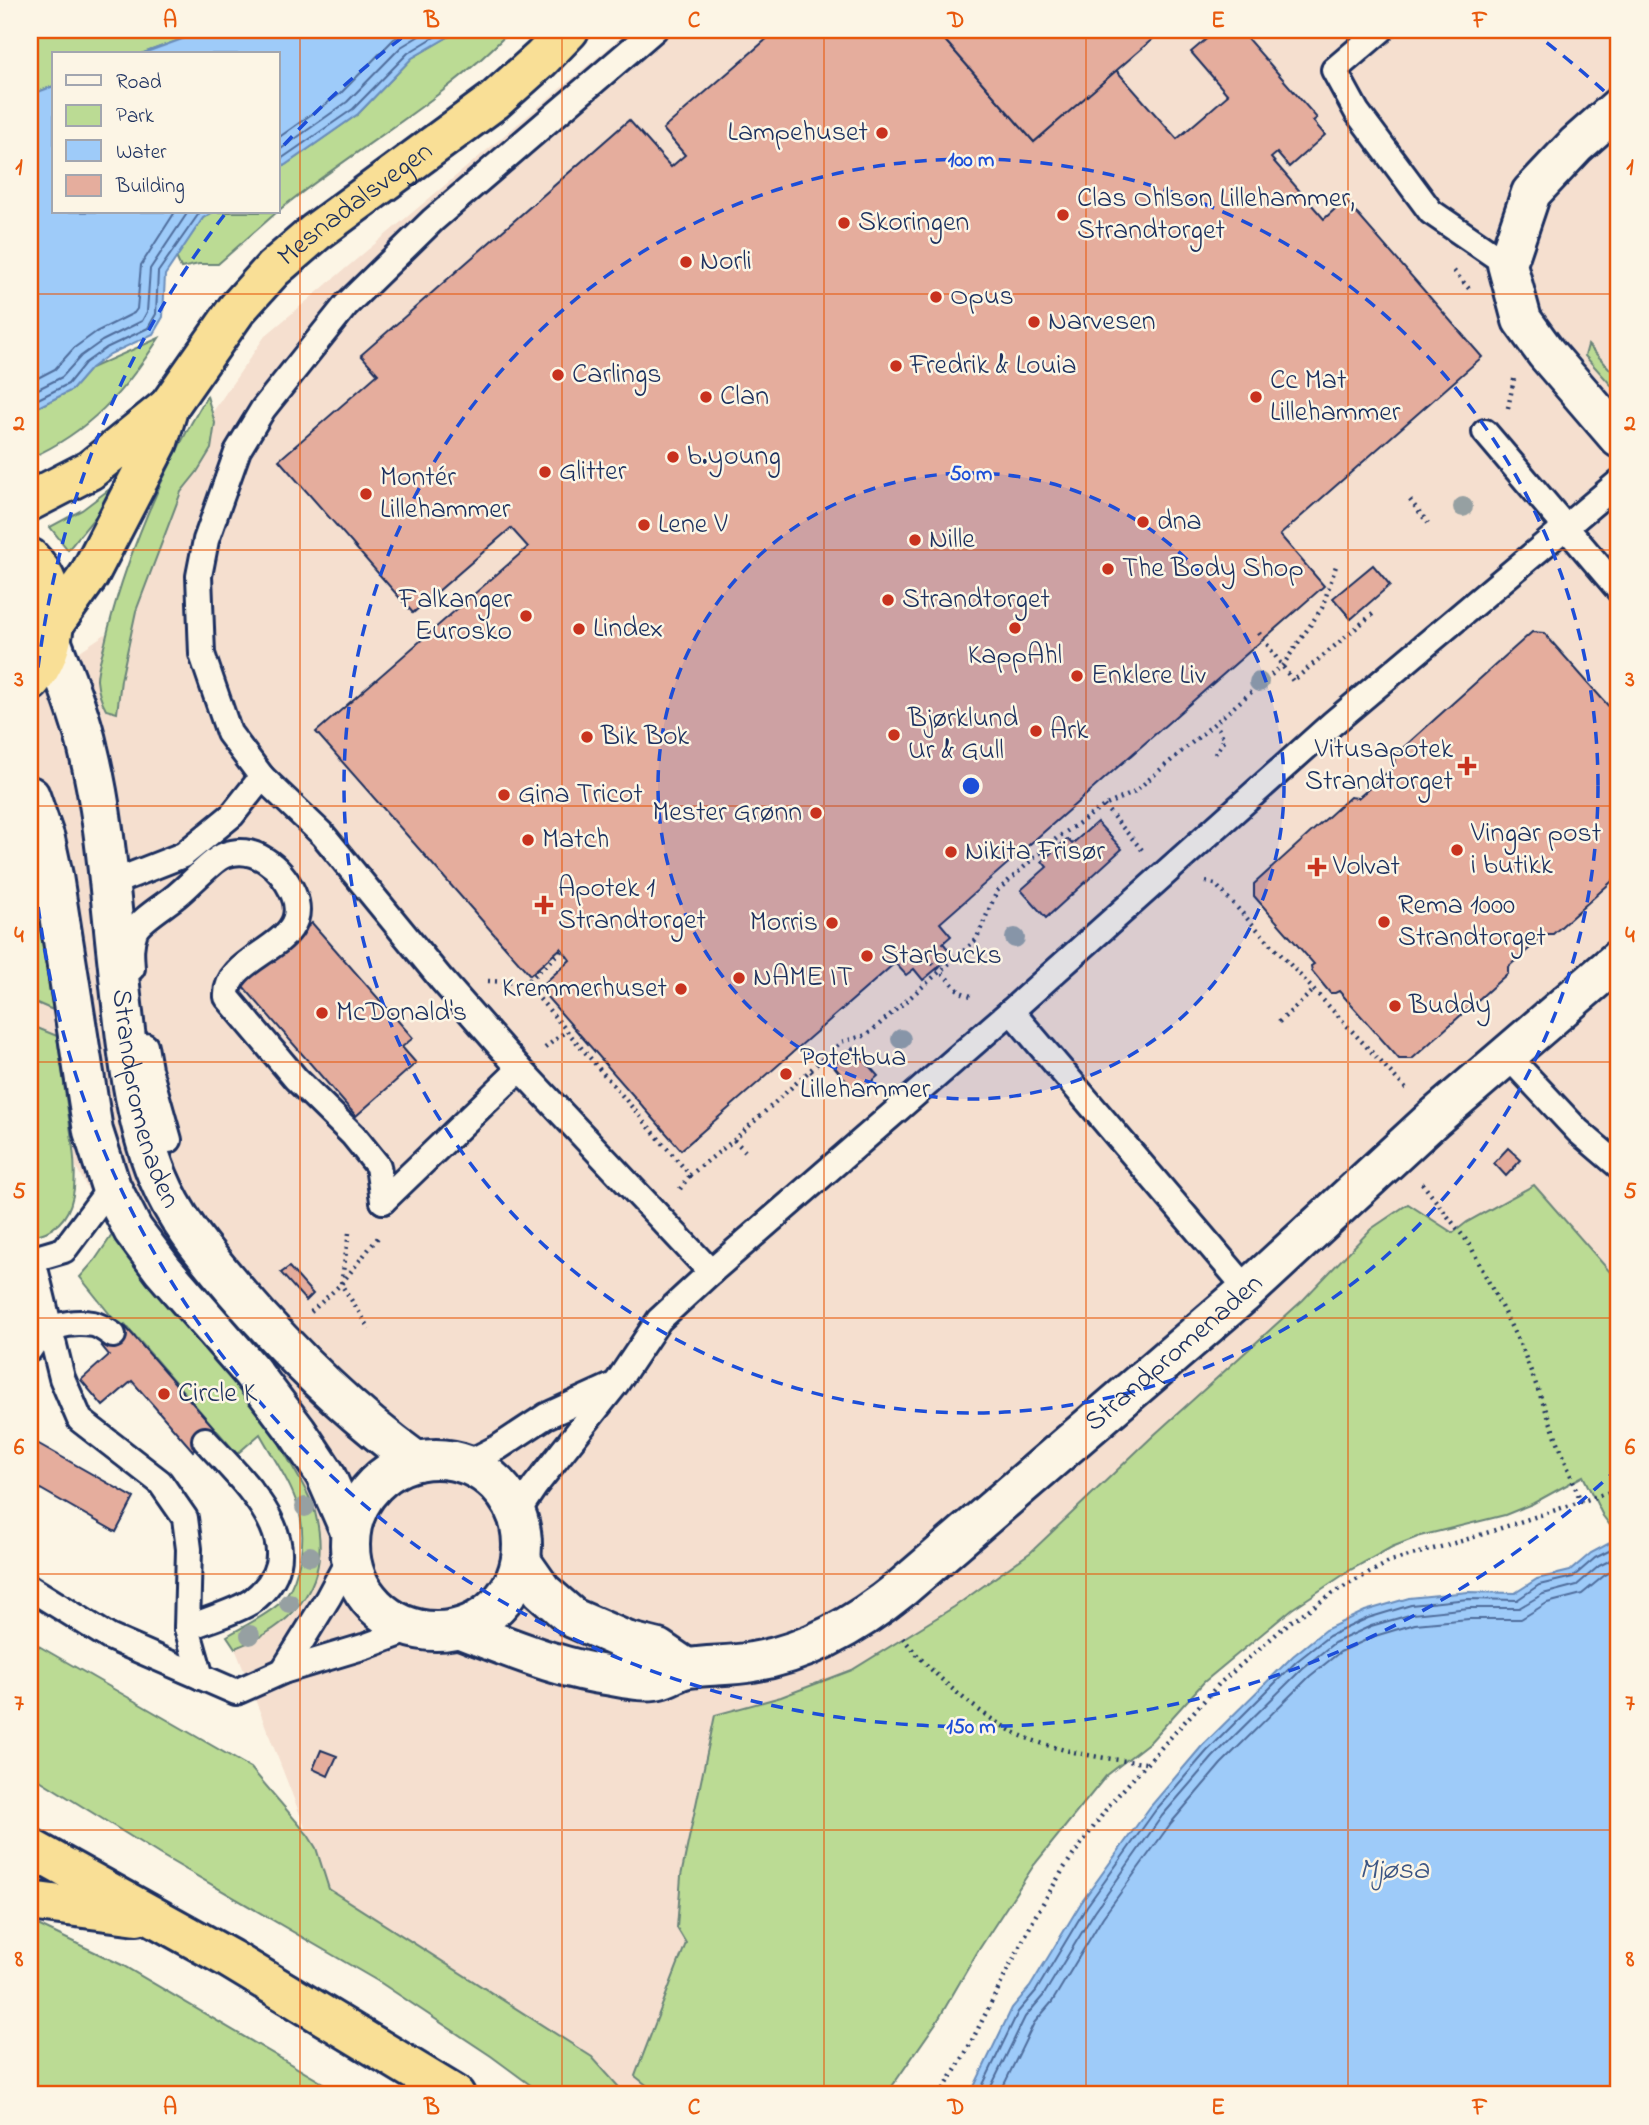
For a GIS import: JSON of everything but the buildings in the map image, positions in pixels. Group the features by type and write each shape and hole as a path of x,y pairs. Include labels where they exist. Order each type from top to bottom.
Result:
{"highway":[{"name":"Mesnadalsvegen","path":"30,501 90,470 169,406 237,309 273,268 316,232 494,101 569,30"},
{"name":"Mesnadalsvegen","path":"30,682 44,663 53,634 89,575 158,442 169,406"},
{"path":"30,558 46,581 53,602 53,634"},
{"path":"30,1830 45,1856 299,1999 455,2095"},
{"path":"30,1901 160,1919"}],"street":[{"path":"1619,107 1577,145 1531,193 1507,264 1522,320 1546,353 1619,438"},
{"name":"Strandpromenaden","path":"53,634 88,748 99,803 123,1008 138,1109 157,1176 173,1210 194,1241 307,1370 371,1429 416,1461"},
{"name":"Strandpromenaden","path":"30,796 53,876 93,1131 111,1187 133,1230 163,1270 251,1371 297,1432 325,1474 350,1544"},
{"name":"Strandpromenaden","path":"460,1629 570,1668 612,1676 657,1680 686,1668 751,1662 789,1654 819,1642 878,1608 1248,1290 1433,1119 1619,959"},
{"path":"441,1459 466,1464 489,1476 505,1493 516,1514 522,1537 521,1561 514,1583 501,1603 482,1619 460,1629 436,1632 412,1629 389,1619 370,1603 357,1582 350,1544 358,1507 372,1486 392,1471 416,1461 441,1459"},
{"path":"521,1561 542,1591 573,1618 626,1641 658,1648 686,1668"}],"lane":[{"path":"654,30 433,220 346,305 263,409 238,450 206,540 199,576 202,654 229,733 262,777 323,835 440,978 520,1069 710,1272"},
{"path":"1381,30 1334,70 1357,112 1431,212 1507,264"},
{"path":"1485,432 1619,590"},
{"path":"516,1514 616,1384 659,1320 710,1272 1011,1011 1333,723 1619,482"},
{"path":"109,884 183,855 232,815 262,777"},
{"path":"169,1140 149,1069 130,946 136,928 223,855 245,851 266,859 293,893 297,907 296,921 286,934 235,974 226,986 227,997 296,1079 353,1135 378,1166 383,1200 520,1069"},
{"path":"1011,1011 1248,1290"},
{"path":"1507,1055 1578,1131 1619,1166"},
{"path":"111,1187 64,1250 31,1260 62,1378 80,1420 160,1482 185,1518 189,1549 187,1628 201,1677"},
{"path":"30,1349 36,1337 50,1328 95,1324 113,1335"},
{"path":"466,1464 499,1447 546,1416 616,1384"},
{"path":"187,1628 251,1602 276,1576 280,1545 272,1523 254,1494 205,1440"},
{"path":"283,1671 328,1598 350,1544"},
{"path":"30,1588 109,1637 236,1692 283,1671 412,1629"}],"path":[{"path":"1410,500 1428,523"},
{"path":"562,950 526,983 690,1175 734,1140 841,1042 867,1035 976,940 997,891 1056,838 1104,806 1133,793 1283,665 1322,608 1336,566"},
{"path":"1259,633 1293,681 1375,612"},
{"path":"1215,754 1224,739 1216,724"},
{"path":"1104,806 1164,875 1215,884 1412,1096"},
{"path":"923,953 960,992 1011,1011"},
{"path":"1279,1022 1314,990"},
{"path":"811,1071 821,1083"},
{"path":"734,1140 744,1152"},
{"path":"1417,1177 1470,1245 1522,1348 1581,1502"},
{"path":"349,1233 341,1284 370,1329"},
{"path":"940,2095 964,2056 1036,1915 1064,1868 1110,1804 1220,1683 1290,1622 1338,1590 1391,1560 1465,1540 1619,1489"},
{"path":"897,1630 921,1662 949,1687 1021,1736 1100,1758 1146,1763"}],"shaded area":[{"path":"630,30 1619,30 1619,1301 789,1751 651,2095 559,2095 270,1903 316,1848 308,1835 235,1648 256,1640 293,1615 306,1598 319,1562 319,1530 314,1510 267,1422 128,1259 112,1235 76,1167 57,1036 30,1025 30,685 114,628 192,442 265,336"}],"green space":[{"path":"30,30 207,30 146,52 52,52 52,87 30,95"},
{"path":"460,30 511,30 428,102 280,209 280,169 358,114 412,58"},
{"path":"210,214 275,214 218,264 181,268 176,257 203,218"},
{"path":"159,338 119,392 88,423 51,448 30,458 30,411 72,390 91,368"},
{"path":"1588,345 1619,379 1619,394 1585,356"},
{"path":"207,396 215,423 211,449 181,492 136,611 121,680 117,713 106,710 101,700 97,675 122,581 175,453"},
{"path":"115,485 96,516 68,550 50,527 82,510"},
{"path":"30,882 36,902 53,1010 30,1000"},
{"path":"30,1025 57,1036 75,1171 70,1206 62,1220 49,1230 30,1236 34,1089 30,1088"},
{"path":"1534,1185 1610,1272 1619,1270 1619,1537 1603,1516 1583,1476 1532,1504 1505,1515 1420,1536 1392,1547 1352,1569 1292,1609 1204,1682 1151,1741 1106,1776 1034,1865 978,1951 938,2020 886,2095 659,2095 635,2076 686,1943 677,1928 681,1876 715,1715 781,1697 852,1670 954,1607 1031,1552 1154,1435 1303,1300 1371,1229 1408,1204 1453,1233 1467,1222"},
{"path":"112,1235 128,1259 267,1422 315,1512 319,1559 314,1579 305,1597 276,1627 235,1648 227,1636 275,1607 284,1599 291,1586 302,1548 300,1513 288,1482 260,1434 237,1454 125,1324 120,1327 80,1277"},
{"path":"30,1641 251,1768 308,1835 316,1848 329,1889 592,2057 626,2095 544,2095 491,2056 381,1983 159,1854 30,1774"},
{"path":"30,1924 40,1926 122,1965 343,2095 30,2095"}],"water":[{"path":"207,30 460,30 412,58 358,114 280,169 280,52 146,52"},
{"path":"52,87 52,214 210,214 203,218 165,275 163,317 153,334 110,354 91,368 72,390 30,411 30,95"},
{"name":"Mjøsa","path":"1619,1538 1619,2095 970,2095 1012,2008 1030,1987 1081,1903 1150,1807 1202,1746 1293,1656 1325,1630 1365,1611 1409,1598 1468,1592 1515,1593 1537,1579 1570,1571 1591,1553"}],"place":[{"name":"Lampehuset","path":"882,133"},
{"name":"Clas Ohlson Lillehammer, Strandtorget","path":"1063,215"},
{"name":"Skoringen","path":"844,223"},
{"name":"Norli","path":"686,262"},
{"name":"Opus","path":"936,297"},
{"name":"Narvesen","path":"1034,322"},
{"name":"Fredrik & Louia","path":"896,366"},
{"name":"Carlings","path":"558,375"},
{"name":"Clan","path":"706,397"},
{"name":"Cc Mat Lillehammer","path":"1256,397"},
{"name":"b.young","path":"673,457"},
{"name":"Glitter","path":"545,472"},
{"name":"Montér Lillehammer","path":"366,494"},
{"name":"dna","path":"1143,522"},
{"name":"Lene V","path":"644,525"},
{"name":"Nille","path":"915,540"},
{"name":"The Body Shop","path":"1108,569"},
{"name":"Strandtorget","path":"888,600"},
{"name":"Falkanger Eurosko","path":"526,616"},
{"name":"KappAhl","path":"1015,628"},
{"name":"Lindex","path":"579,629"},
{"name":"Enklere Liv","path":"1077,676"},
{"name":"Ark","path":"1036,731"},
{"name":"Bjørklund Ur & Gull","path":"894,735"},
{"name":"Bik Bok","path":"587,737"},
{"name":"Vitusapotek Strandtorget","path":"1467,766"},
{"name":"Gina Tricot","path":"504,795"},
{"name":"Mester Grønn","path":"816,813"},
{"name":"Match","path":"528,840"},
{"name":"Vingar post i butikk","path":"1457,850"},
{"name":"Nikita Frisør","path":"951,852"},
{"name":"Volvat","path":"1317,867"},
{"name":"Apotek 1 Strandtorget","path":"544,905"},
{"name":"Rema 1000 Strandtorget","path":"1384,922"},
{"name":"Morris","path":"832,923"},
{"name":"Starbucks","path":"867,956"},
{"name":"NAME IT","path":"739,978"},
{"name":"Kremmerhuset","path":"681,989"},
{"name":"Buddy","path":"1395,1006"},
{"name":"McDonald's","path":"322,1013"},
{"name":"Potetbua Lillehammer","path":"786,1074"},
{"name":"Circle K","path":"164,1394"}]}
